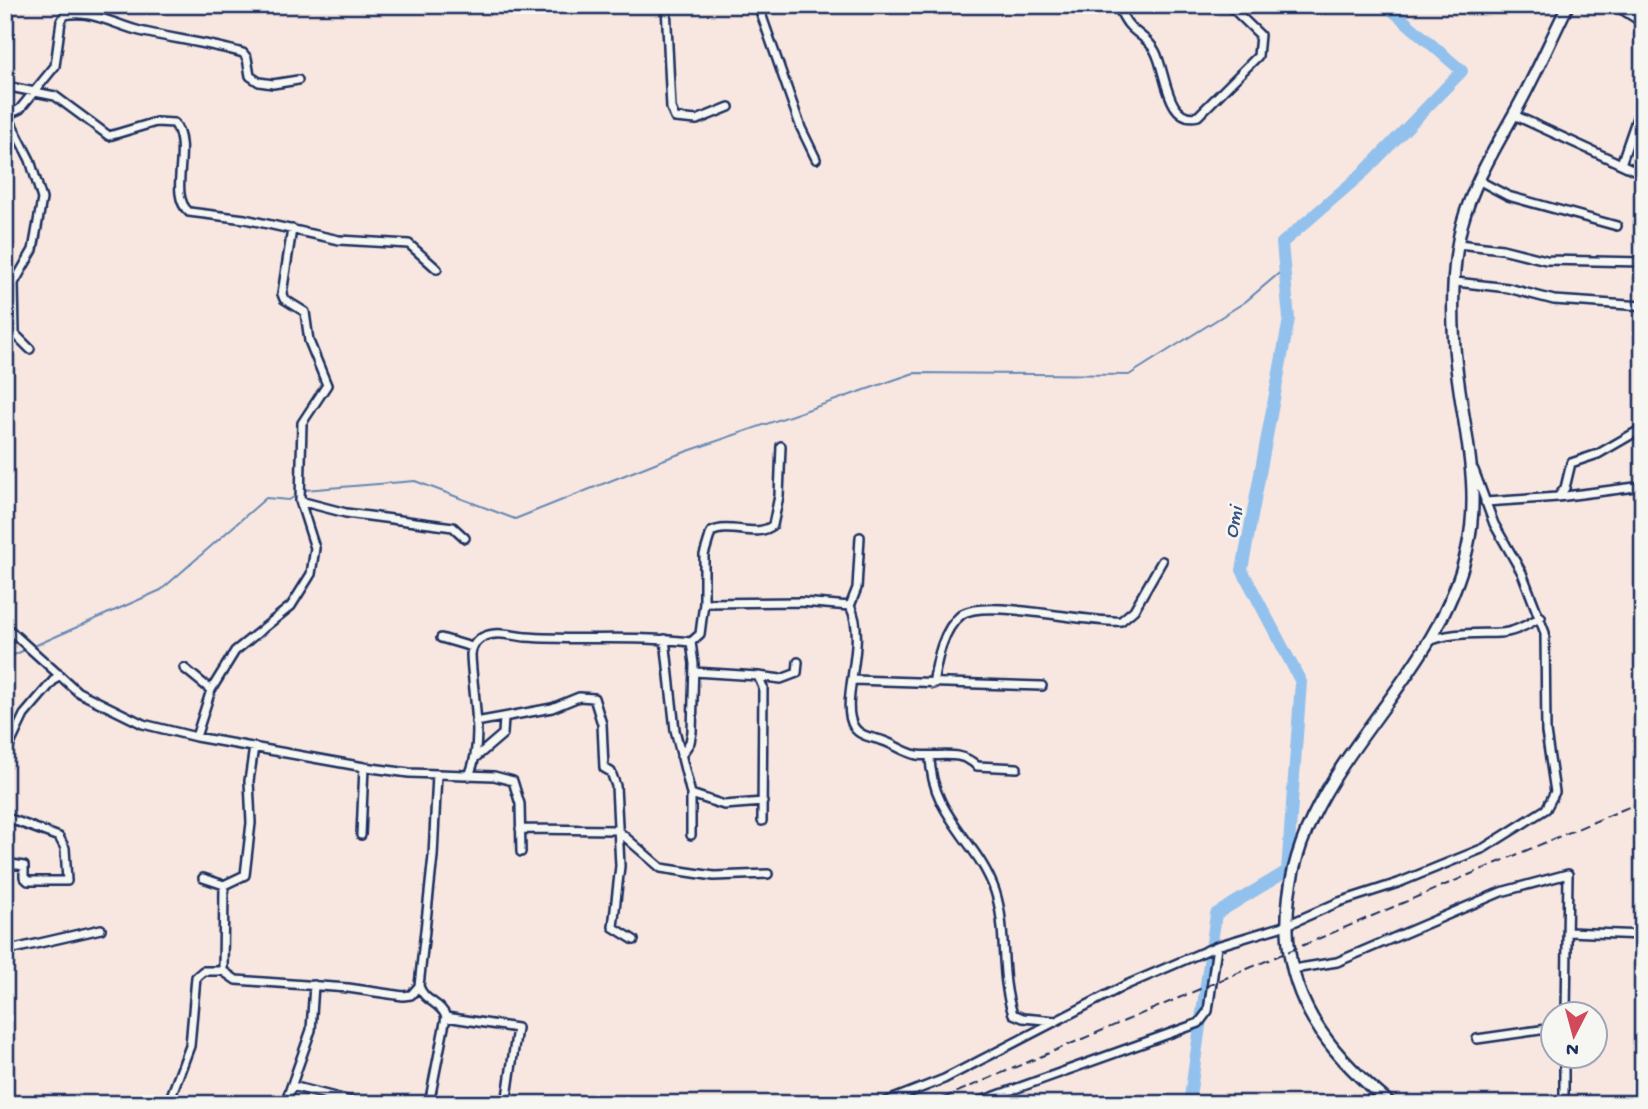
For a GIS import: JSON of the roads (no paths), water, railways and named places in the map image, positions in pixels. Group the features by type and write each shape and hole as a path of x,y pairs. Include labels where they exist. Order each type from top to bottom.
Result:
{"main road":[{"path":"1391,1104 1353,1073 1325,1040 1304,1002 1293,969 1287,925 1290,874 1308,820 1427,642 1448,607 1464,562 1473,514 1472,463 1459,403 1454,338 1458,244 1466,208 1478,180 1514,115 1568,5"}],"street":[{"path":"666,5 671,108 675,118 697,120 729,107"},
{"path":"758,5 801,128 816,159"},
{"path":"1117,5 1128,24 1155,51 1172,101 1179,112 1192,118 1198,116 1258,56 1260,35 1229,5"},
{"path":"1615,5 1643,23"},
{"path":"30,349 15,334 17,321 13,292 17,275 33,250 43,199 40,184 7,112 20,109 55,66 61,21 65,15 73,13 243,53 247,58 250,76 259,82 298,80"},
{"path":"5,86 55,96 109,136 156,122 174,123 181,132 180,184 184,207 198,215 245,219 339,240 409,244 437,269"},
{"path":"1621,164 1643,100"},
{"path":"1514,115 1634,170"},
{"path":"1478,180 1508,196 1617,226"},
{"path":"196,737 211,690 235,651 291,606 311,574 315,548 300,501 302,423 327,385 309,341 305,312 284,299 282,294 292,229"},
{"path":"1458,244 1502,249 1546,260 1643,262"},
{"path":"1456,282 1508,288 1554,300 1643,306"},
{"path":"1558,497 1565,488 1571,463 1598,454 1643,428"},
{"path":"472,647 483,637 493,634 553,639 665,639 691,642 699,638 704,603 704,555 712,532 723,529 765,530 773,524 780,488 781,446"},
{"path":"880,1104 944,1079 1124,986 1217,946 1287,925 1339,902 1398,883 1484,848 1552,802 1555,792 1546,732 1547,650 1541,617 1485,502 1472,463"},
{"path":"1485,502 1558,497 1643,486"},
{"path":"300,501 346,513 453,527 464,538"},
{"path":"860,537 857,588 850,606 857,623 850,699 854,728 904,752 930,756 959,755 969,758 977,766 1017,768"},
{"path":"933,684 945,639 962,614 972,609 1121,621 1134,610 1161,561"},
{"path":"704,603 801,601 850,606"},
{"path":"1427,642 1441,635 1500,633 1526,626 1541,617"},
{"path":"5,626 78,692 101,706 143,724 196,737 364,767 502,777 513,781 520,804 521,852"},
{"path":"441,638 472,647"},
{"path":"665,639 681,756 691,794 691,835"},
{"path":"681,756 690,742 692,732 694,673 691,642"},
{"path":"469,776 475,758 476,722 472,647"},
{"path":"694,673 781,679 797,673 798,662"},
{"path":"184,668 211,690"},
{"path":"5,755 24,715 60,674"},
{"path":"758,676 763,687 762,821"},
{"path":"853,680 1042,686"},
{"path":"476,722 552,708 579,696 594,698 602,724 604,768 611,772 616,786 620,866 613,927 634,940"},
{"path":"475,758 503,734 504,718"},
{"path":"203,878 223,886 245,875 251,823 249,781 254,747"},
{"path":"930,756 930,776 936,794 988,875 996,893 1006,951 1005,980 1013,1014 1023,1018 1059,1021"},
{"path":"361,835 364,767"},
{"path":"429,1104 446,1017 438,1005 425,998 419,986 433,856 437,774"},
{"path":"691,794 724,805 763,802"},
{"path":"5,817 59,837 65,848 67,881 29,881 24,877 24,866 5,863"},
{"path":"520,829 617,830 661,868 714,876 768,874"},
{"path":"1293,969 1337,962 1501,892 1568,874 1566,1000"},
{"path":"223,886 223,971"},
{"path":"5,951 101,929"},
{"path":"1568,932 1643,935"},
{"path":"973,1104 1199,1023 1208,1010 1217,946"},
{"path":"167,1104 190,1046 195,977 204,971 223,971 236,980 255,983 314,985 403,996 411,995 419,986"},
{"path":"285,1104 311,1030 314,985"},
{"path":"446,1017 517,1028 506,1104"},
{"path":"1477,1039 1540,1030"},
{"path":"1563,1070 1564,1104"},
{"path":"292,1086 362,1104"}],"waterway":[{"name":"Omi","path":"1189,1104 1216,914 1287,871 1301,682 1242,570 1289,319 1282,243 1365,171 1462,71 1386,5"},
{"path":"304,490 415,481 515,519 665,459 914,373 1129,375 1245,302 1284,269"},
{"path":"32,647 161,590 266,498 289,500 297,495"},
{"path":"5,659 27,649"}],"railway":[{"path":"929,1104 1643,801"}]}
